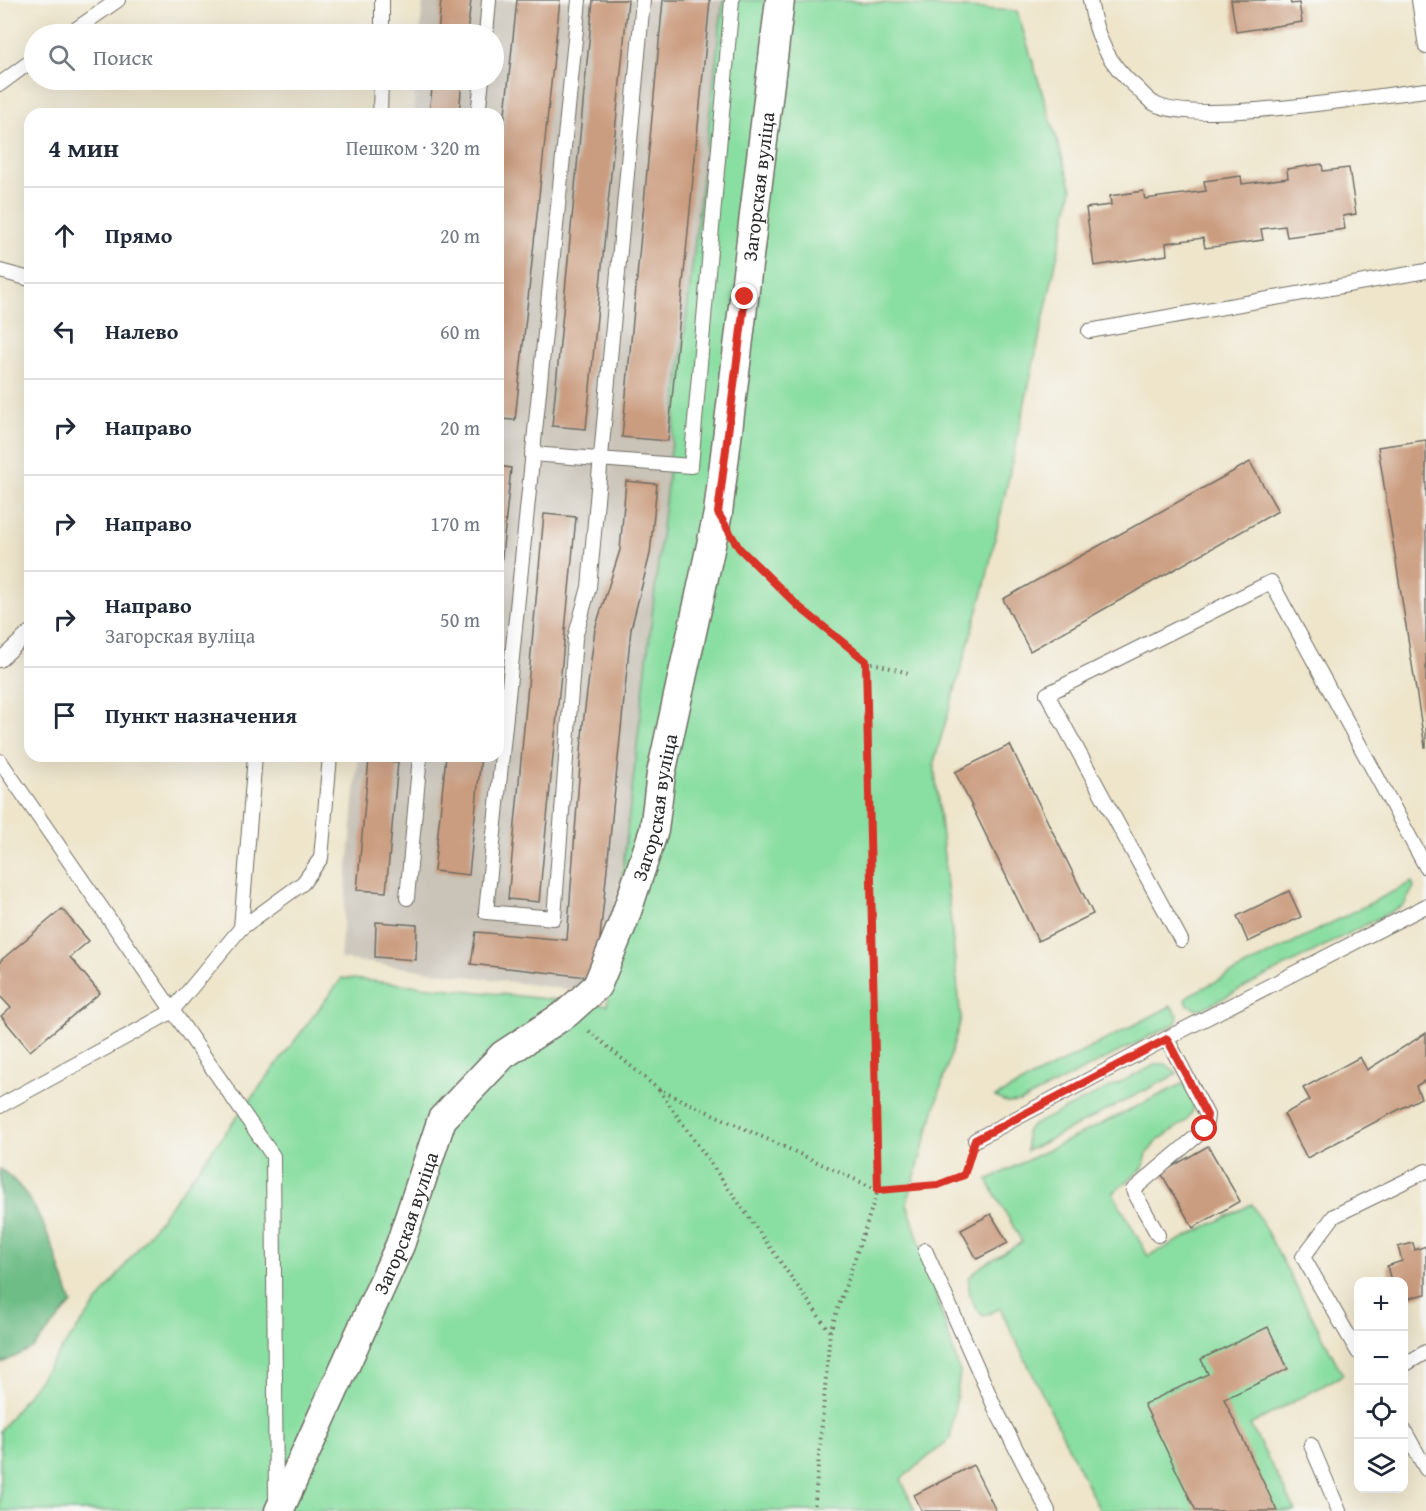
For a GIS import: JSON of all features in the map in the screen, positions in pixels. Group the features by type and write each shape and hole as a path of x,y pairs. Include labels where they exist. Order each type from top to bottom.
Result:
{"street":[{"name":"Загорская вуліца","path":"278,1511 400,1245 442,1119 503,1055 567,1013 597,986 624,920 654,830 661,774 718,513 780,0"}],"lane":[{"path":"83,24 118,0"},
{"path":"382,0 382,24"},
{"path":"487,24 489,0"},
{"path":"504,733 579,0"},
{"path":"501,762 486,912 554,918 575,638 589,586 643,0"},
{"path":"532,454 691,466 732,0"},
{"path":"1090,0 1101,45 1118,72 1156,105 1192,113 1244,111 1426,90"},
{"path":"1419,0 1426,47"},
{"path":"0,84 24,66"},
{"path":"380,108 381,90"},
{"path":"479,108 481,90"},
{"path":"1089,331 1426,271"},
{"path":"1,272 24,278"},
{"path":"1181,940 1047,694 1271,582 1426,867"},
{"path":"0,660 24,638"},
{"path":"0,761 171,1012 273,1156 278,1511"},
{"path":"241,928 255,762"},
{"path":"0,1106 171,1012 241,928 303,883 321,858 329,762"},
{"path":"407,898 419,762"},
{"path":"975,1140 1426,906"},
{"path":"1158,1235 1132,1190 1205,1129 1207,1115 1167,1039"},
{"path":"1354,1344 1303,1257 1334,1216 1426,1171"},
{"path":"925,1250 996,1410 1048,1511"},
{"path":"1408,1363 1426,1352"},
{"path":"1408,1437 1426,1469"},
{"path":"1311,1445 1339,1511"}],"path":[{"path":"718,513 739,548 798,606 866,661 908,673"},
{"path":"814,1511 830,1332 878,1190 866,661"},
{"path":"567,1013 658,1089 830,1332"},
{"path":"658,1089 878,1190 938,1185 964,1175 975,1140"}],"shaded area":[{"path":"423,0 763,0 601,994 340,959 357,762 504,762 504,108 414,108 415,90 504,90 504,24 421,24"}],"green space":[{"path":"723,0 830,0 1017,11 1072,189 984,589 934,762 961,1019 907,1203 960,1372 950,1439 901,1479 915,1511 0,1511 0,1431 342,978 607,1005"},
{"path":"1412,882 1414,887 1404,905 1204,1008 1193,1008 1185,1000 1189,995"},
{"path":"1171,1006 1178,1015 1176,1023 1020,1102 1008,1103 995,1097"},
{"path":"1157,1064 1166,1064 1177,1074 1027,1151 1026,1132 1031,1126"},
{"path":"1184,1083 1194,1100 1193,1111 1186,1121 1156,1142 1147,1154 1143,1168 1113,1193 1148,1256 1252,1204 1343,1375 1250,1425 1296,1511 1100,1511 1000,1308 984,1316 976,1308 970,1295 969,1278 980,1267 1022,1242 987,1180"},
{"path":"0,1169 14,1181 37,1212 46,1230 72,1304 33,1348 0,1364"}],"building":[{"path":"441,0 471,0 468,24 439,24"},
{"path":"517,0 560,0 515,420 504,419 504,123"},
{"path":"593,0 628,0 586,429 552,426"},
{"path":"663,0 710,0 668,441 622,437"},
{"path":"1231,0 1290,0 1291,4 1299,3 1302,22 1236,32"},
{"path":"432,90 461,90 460,108 430,108"},
{"path":"1322,164 1323,171 1349,168 1356,214 1343,216 1345,229 1287,237 1285,226 1261,229 1263,240 1205,248 1203,238 1166,243 1167,255 1094,266 1086,208 1111,205 1110,196 1143,191 1145,199 1206,191 1204,181 1241,176 1242,184 1288,178 1287,169"},
{"path":"1426,440 1426,747 1425,747 1378,447"},
{"path":"1250,462 1278,511 1030,651 1003,599"},
{"path":"504,467 511,468 504,537"},
{"path":"626,481 657,484 650,554 631,629 596,978 471,964 476,932 567,940 583,724 595,629 620,550"},
{"path":"544,514 576,517 539,902 508,899"},
{"path":"1010,745 1093,914 1038,941 955,772"},
{"path":"369,762 398,762 386,892 357,890"},
{"path":"445,762 480,762 469,875 434,871"},
{"path":"1289,891 1301,917 1248,942 1237,916"},
{"path":"62,909 89,941 70,957 100,993 30,1051 1,1016 11,1008 0,996 0,961"},
{"path":"376,922 417,925 416,960 375,957"},
{"path":"1426,1033 1426,1080 1416,1086 1421,1098 1307,1158 1284,1114 1310,1100 1303,1088 1360,1057 1367,1070"},
{"path":"1208,1146 1240,1201 1193,1228 1161,1173"},
{"path":"991,1214 1008,1243 977,1259 961,1230"},
{"path":"1413,1243 1415,1250 1426,1246 1426,1294 1408,1298 1408,1277 1390,1277 1387,1266 1402,1261 1398,1247"},
{"path":"1268,1327 1288,1369 1224,1399 1277,1511 1196,1511 1144,1404 1208,1374 1201,1359"},
{"path":"973,1465 996,1511 922,1511 914,1495"}],"route":[{"path":"745,297 718,513 739,548 798,606 866,661 872,1010 878,1190 938,1185 964,1175 975,1140 1167,1039 1207,1115 1205,1129"}]}
